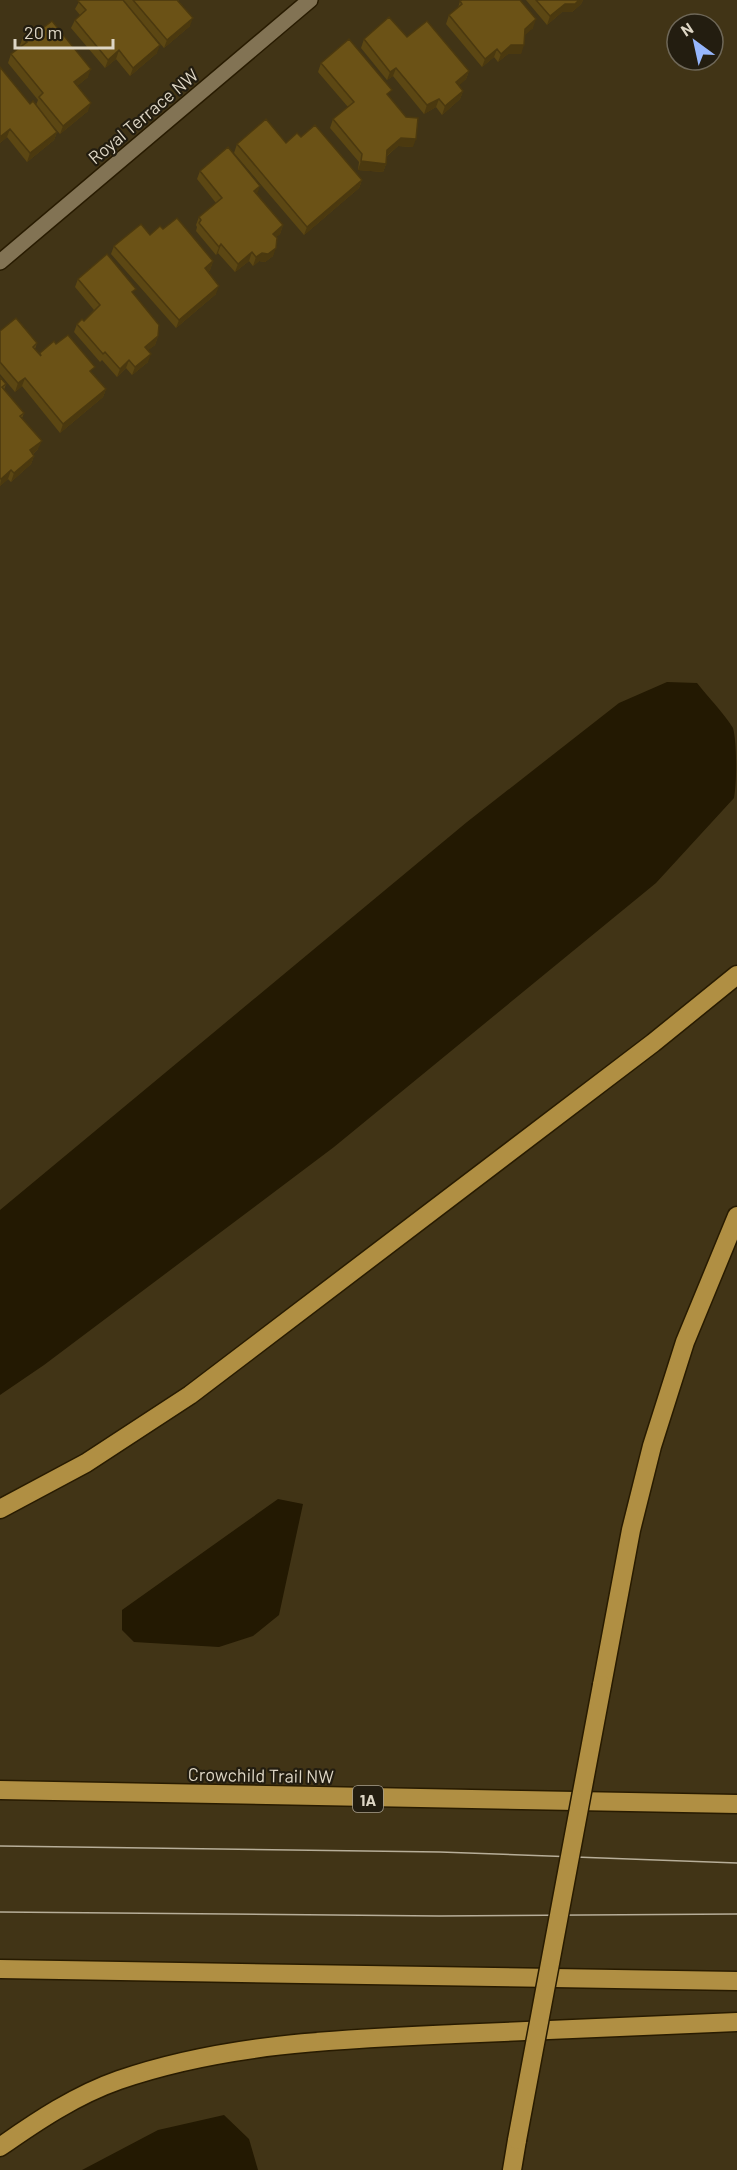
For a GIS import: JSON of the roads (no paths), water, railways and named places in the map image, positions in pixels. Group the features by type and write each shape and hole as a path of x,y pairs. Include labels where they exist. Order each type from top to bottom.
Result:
{"highway":[{"path":"0,1509 86,1463 190,1395 644,1050 737,975"},
{"path":"512,2170 631,1530 652,1446 685,1342 737,1216"},
{"name":"Crowchild Trail NW","path":"0,1791 737,1804"},
{"path":"0,1969 737,1981"},
{"path":"0,2147 73,2100 118,2080 183,2062 265,2046 401,2036 737,2022"}],"street":[{"name":"Royal Terrace NW","path":"0,262 310,0"}],"tram line":[{"path":"0,1846 440,1852 737,1863"},
{"path":"0,1912 439,1916 737,1914"}]}
